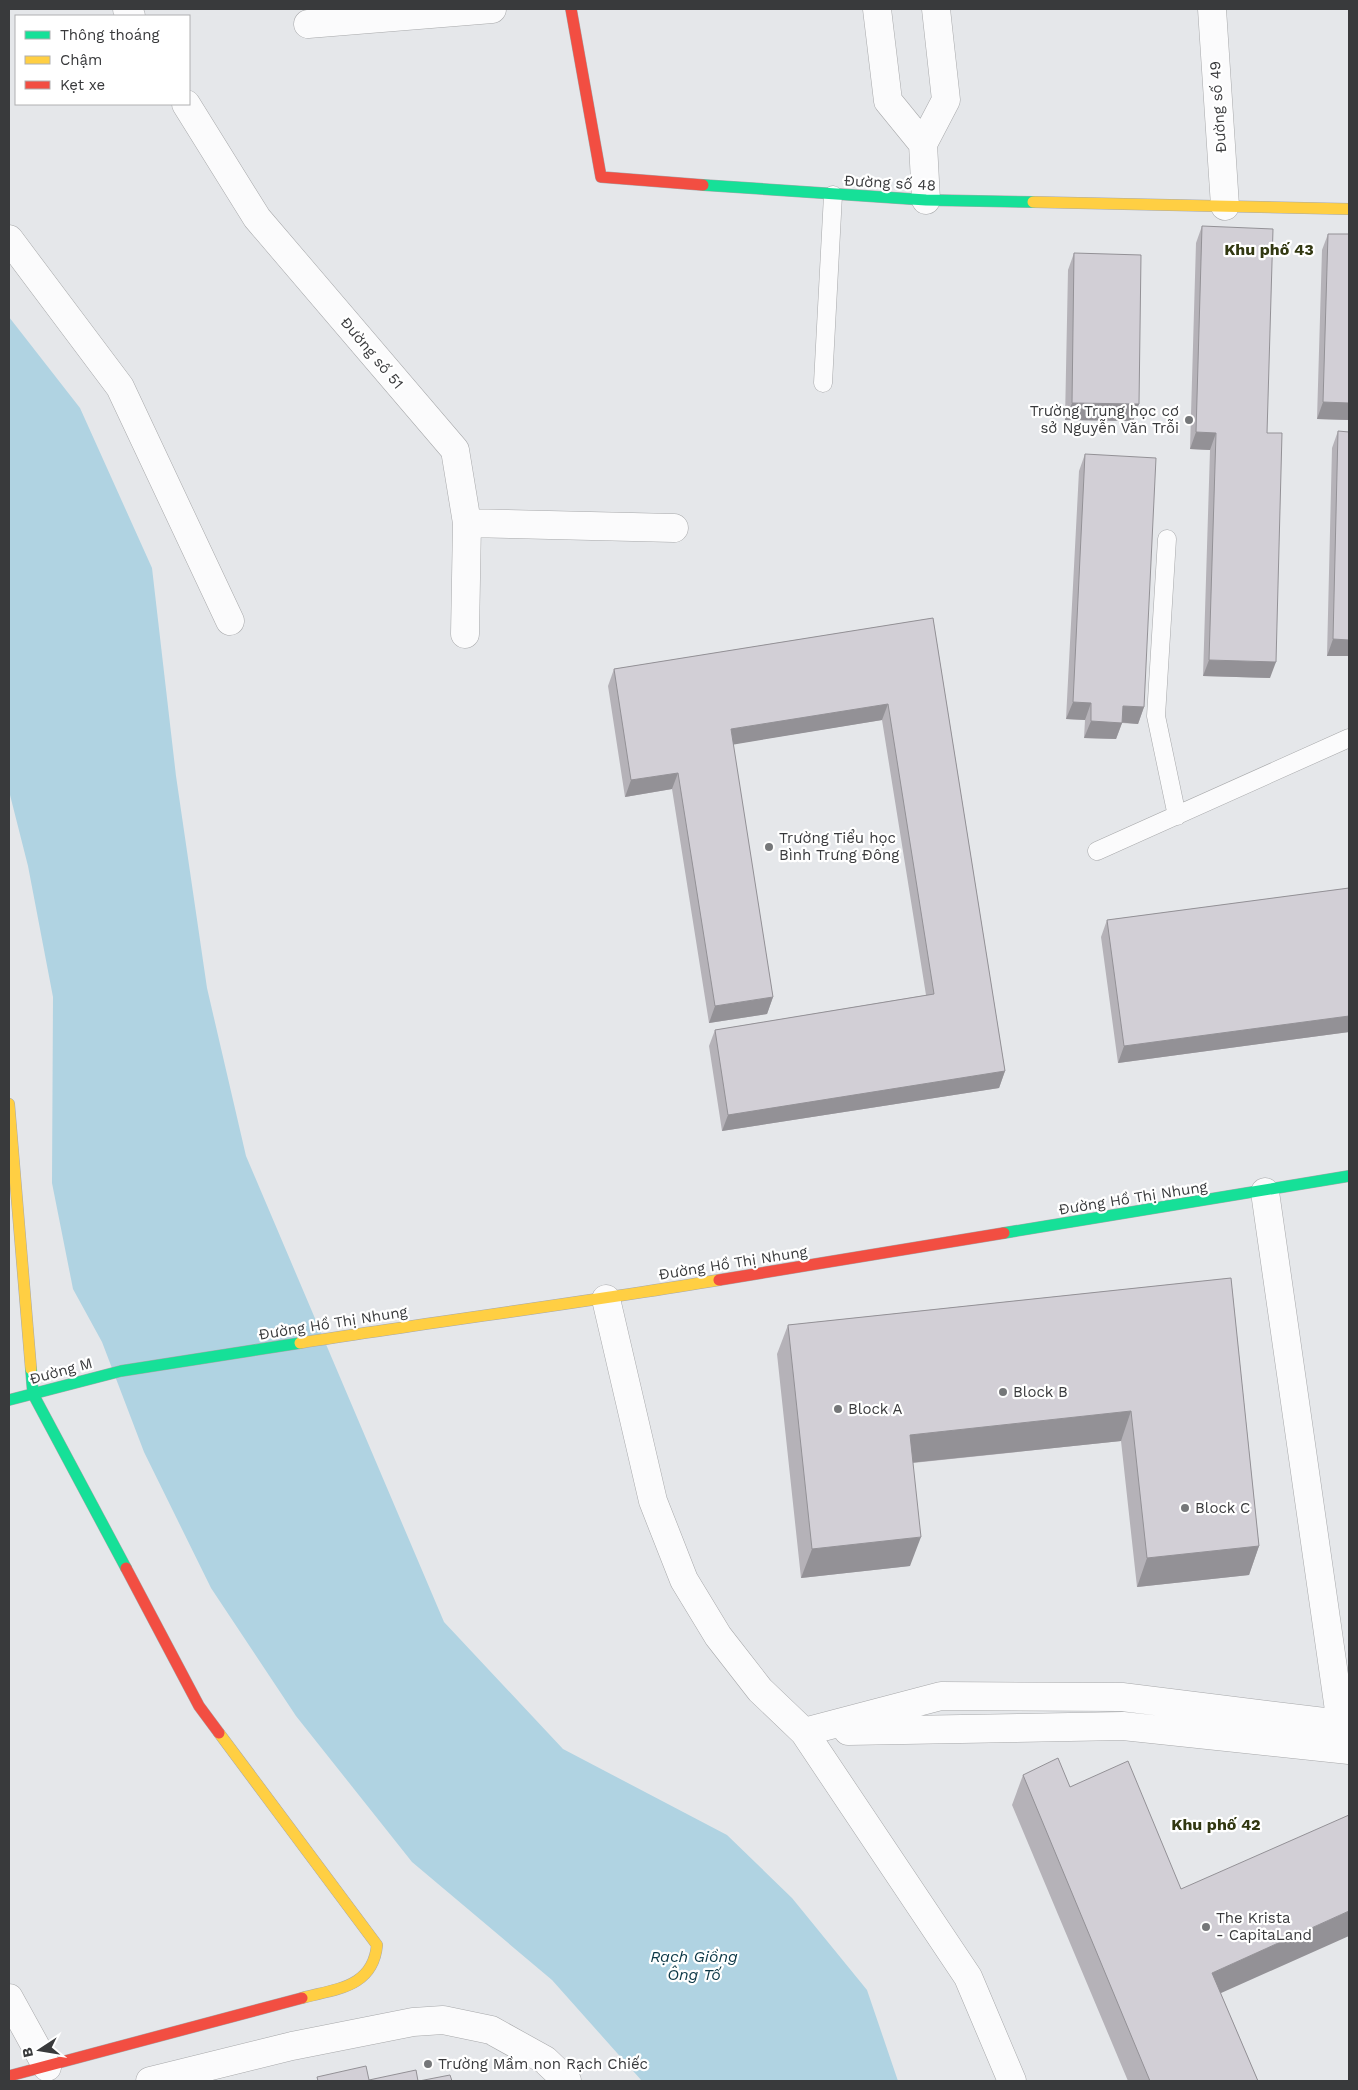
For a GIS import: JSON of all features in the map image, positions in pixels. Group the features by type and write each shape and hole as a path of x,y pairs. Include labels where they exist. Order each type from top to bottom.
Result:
{"street":[{"path":"308,24 492,9"},
{"name":"Đường số 48","path":"571,9 602,177 833,195 926,200 1349,209"},
{"path":"877,9 888,101 923,144"},
{"path":"926,200 923,144 946,100 936,9"},
{"name":"Đường số 49","path":"1212,9 1225,206"},
{"name":"Đường số 51","path":"187,105 257,218 455,450 467,523 465,634"},
{"path":"9,239 120,387 230,621"},
{"path":"467,523 674,528"},
{"path":"9,1104 33,1394 199,1706 377,1945 376,1962 364,1977 348,1986 9,2076"},
{"name":"Đường Hồ Thị Nhung","path":"121,1371 477,1315 606,1298 1265,1192 1349,1176"},
{"path":"1265,1192 1345,1737"},
{"path":"606,1298 652,1502 684,1580 730,1652 760,1690 804,1732 968,1978 1012,2081"},
{"name":"Đường M","path":"9,1400 121,1371"},
{"path":"804,1732 942,1696 1122,1697 1345,1737"},
{"path":"1122,1697 1123,1726"},
{"path":"804,1732 1123,1726 1345,1737"},
{"path":"9,1998 47,2067"},
{"path":"150,2081 292,2046 413,2022 443,2020 491,2030 545,2060 567,2081"}],"lane":[{"path":"823,383 833,195"},
{"path":"1167,539 1156,716 1177,816"},
{"path":"1097,851 1349,738"}],"water":[{"name":"Rạch Giồng Ông Tố","path":"9,317 80,408 152,568 176,776 207,988 246,1156 444,1622 563,1749 727,1835 792,1898 867,1990 898,2081 642,2081 552,1980 412,1862 296,1716 211,1588 144,1452 102,1342 73,1289 52,1183 53,997 28,866 9,791"}],"building":[{"path":"1202,226 1273,229 1267,433 1282,433 1276,662 1209,660 1216,433 1196,432"},
{"path":"1328,234 1349,234 1349,403 1323,402"},
{"path":"1074,253 1141,255 1139,404 1072,403"},
{"path":"1338,431 1349,432 1349,640 1333,639"},
{"path":"1085,454 1156,458 1144,707 1123,706 1122,723 1091,721 1091,703 1073,702"},
{"path":"933,618 1005,1071 728,1115 715,1030 934,994 888,704 731,729 773,997 715,1006 678,773 631,780 614,669"},
{"path":"1349,888 1349,1016 1124,1046 1107,920"},
{"path":"1231,1278 1259,1546 1147,1558 1131,1411 910,1435 921,1537 812,1549 788,1325"},
{"name":"The Krista - CapitaLand","path":"1058,1758 1070,1787 1128,1761 1181,1889 1349,1815 1349,1911 1212,1973 1258,2081 1150,2081 1023,1775"},
{"path":"366,2066 369,2080 416,2070 418,2081 318,2081 317,2077"},
{"path":"450,2075 452,2081 419,2081"}],"traffic: fast":[{"path":"703,185 926,200 1033,202"},
{"path":"1004,1233 1349,1176"},
{"path":"9,1400 121,1371 300,1343"},
{"path":"31,1369 33,1394 126,1568"}],"traffic: slow":[{"path":"1033,202 1349,209"},
{"path":"9,1104 31,1369"},
{"path":"300,1343 719,1280"},
{"path":"219,1733 377,1945 374,1959 368,1970 360,1978 339,1989 302,1998"}],"traffic: jam":[{"path":"571,9 601,177 703,185"},
{"path":"719,1280 1004,1233"},
{"path":"126,1568 199,1706 219,1733"},
{"path":"9,2076 302,1998"}],"place":[{"name":"Trường Trung học cơ sở Nguyễn Văn Trỗi","path":"1189,420"},
{"name":"Trường Tiểu học Bình Trưng Đông","path":"769,847"},
{"name":"Block B","path":"1003,1392"},
{"name":"Block A","path":"838,1409"},
{"name":"Block C","path":"1185,1508"},
{"name":"The Krista - CapitaLand","path":"1206,1927"},
{"name":"Trường Mầm non Rạch Chiếc","path":"428,2064"}],"district":[{"name":"Khu phố 43","path":"1269,249"},
{"name":"Khu phố 42","path":"1216,1824"}]}
